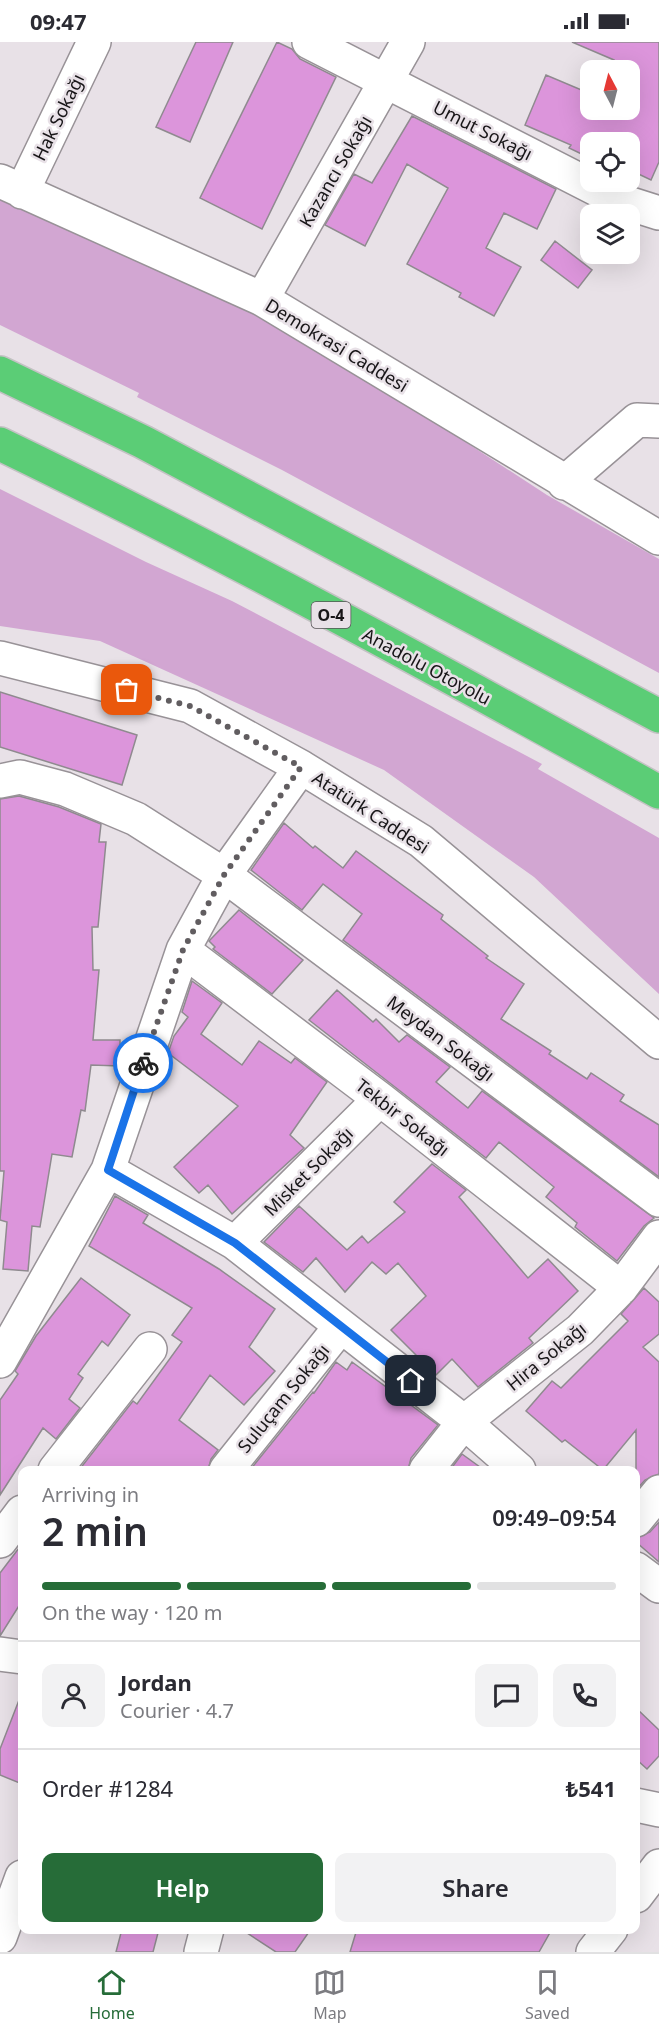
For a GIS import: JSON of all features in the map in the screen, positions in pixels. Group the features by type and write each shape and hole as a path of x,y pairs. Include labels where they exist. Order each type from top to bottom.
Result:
{"highway":[{"path":"0,373 143,442 659,716"},
{"name":"Anadolu Otoyolu","path":"0,444 261,578 659,792"}],"street":[{"name":"Hak Sokağı","path":"11,187 94,42"},
{"name":"Umut Sokağı","path":"309,42 618,200 659,213"},
{"name":"Kazancı Sokağı","path":"262,299 408,42"},
{"name":"Demokrasi Caddesi","path":"11,187 262,299 564,483 659,538"},
{"path":"564,483 637,420 659,421"},
{"name":"Atatürk Caddesi","path":"0,658 190,706 301,767 421,841 659,1042"},
{"path":"0,1361 108,1170 183,950 224,875 301,767"},
{"name":"Meydan Sokağı","path":"0,781 20,777 66,789 136,819 224,875 659,1200"},
{"name":"Tekbir Sokağı","path":"183,950 380,1099 621,1288"},
{"name":"Misket Sokağı","path":"235,1243 380,1099"},
{"path":"108,1170 235,1243 464,1422 514,1466"},
{"name":"Hira Sokağı","path":"429,1466 464,1422 580,1330 621,1288 659,1237"},
{"name":"Suluçam Sokağı","path":"229,1466 341,1326"},
{"path":"58,1466 150,1349"},
{"path":"640,1515 659,1492"},
{"path":"0,1541 18,1517"},
{"path":"640,1572 659,1586"},
{"path":"0,1654 18,1656"},
{"path":"640,1806 659,1810"},
{"path":"640,1891 659,1866"},
{"path":"0,1937 18,1888"},
{"path":"201,1952 206,1934"},
{"path":"593,1952 607,1934"},
{"path":"0,1949 12,1952"}],"shaded area":[{"path":"0,196 295,331 547,495 659,559 659,673 282,470 137,397 139,393 0,325"},
{"path":"0,489 146,562 232,601 542,764 538,769 659,838 659,994 534,877 384,770 100,641 0,626"}],"building":[{"path":"196,42 233,42 190,142 156,127"},
{"path":"277,42 292,49 300,59 336,77 262,229 200,198"},
{"path":"572,42 659,42 659,162 651,180 640,175 640,132 580,132 580,153 569,148 571,145 525,125 546,75 580,89 580,120 640,120 640,60 614,60"},
{"path":"412,116 556,189 537,229 504,213 486,248 521,267 494,316 459,297 461,293 407,264 448,188 407,164 365,246 325,225 354,174 372,183"},
{"path":"555,241 580,261 580,264 584,264 592,270 578,288 541,260"},
{"path":"0,692 137,735 122,785 0,747"},
{"path":"19,796 59,807 101,824 99,842 106,842 98,927 92,927 93,970 99,970 93,1040 120,1040 120,1066 91,1065 85,1111 81,1110 72,1157 52,1154 40,1227 32,1226 28,1271 3,1269 7,1222 0,1220 4,1171 0,1171 0,799"},
{"path":"284,823 313,848 315,846 343,868 356,851 443,915 441,919 488,956 486,958 524,984 501,1019 551,1051 549,1054 587,1079 591,1073 624,1095 620,1101 659,1125 659,1177 343,940 362,914 323,884 302,910 251,870"},
{"path":"239,910 303,960 272,994 213,949 215,947 209,941"},
{"path":"192,981 222,1003 201,1034 242,1065 259,1041 291,1063 295,1058 327,1082 290,1135 304,1148 232,1214 208,1185 199,1193 174,1167 238,1106 168,1053 174,1036 188,1017 182,1012"},
{"path":"337,990 373,1022 376,1019 399,1042 407,1035 450,1067 436,1082 468,1108 482,1091 654,1218 644,1226 617,1261 575,1227 577,1223 546,1197 554,1187 499,1142 486,1158 309,1020"},
{"path":"432,1164 466,1190 459,1197 528,1278 548,1259 578,1291 529,1338 533,1343 478,1387 452,1359 436,1375 391,1330 426,1296 398,1263 386,1274 372,1262 345,1292 316,1258 303,1272 264,1242 299,1206 347,1250 362,1236 368,1243 405,1212 394,1202"},
{"path":"115,1196 148,1215 143,1223 219,1269 275,1309 249,1347 275,1371 244,1405 210,1375 179,1420 218,1450 209,1466 82,1466 133,1401 137,1404 182,1342 172,1335 192,1308 89,1246"},
{"path":"81,1278 130,1315 108,1346 102,1341 78,1374 83,1378 69,1399 80,1408 56,1439 43,1428 0,1495 0,1400 18,1374 15,1371 36,1336"},
{"path":"644,1288 659,1302 659,1334 643,1347 659,1362 659,1474 645,1480 640,1486 640,1466 636,1466 636,1430 606,1466 598,1466 565,1440 562,1442 526,1411 552,1381 561,1388 628,1321 621,1314"},
{"path":"336,1362 347,1370 352,1362 438,1425 411,1458 409,1466 253,1466 314,1393"},
{"path":"462,1454 478,1466 453,1466"},
{"path":"659,1522 659,1562 640,1545 640,1536 650,1532"},
{"path":"18,1549 18,1607 0,1636 0,1573"},
{"path":"18,1703 18,1782 0,1775 0,1749"},
{"path":"640,1712 659,1730 659,1756 647,1769 640,1763"},
{"path":"121,1934 158,1934 153,1952 116,1952"},
{"path":"249,1934 308,1934 295,1952 276,1952"},
{"path":"355,1934 549,1934 539,1952 350,1952"}],"way so far":[{"path":"127,690 190,706 301,767 224,875 183,950 143,1063"}],"route":[{"path":"143,1063 108,1170 235,1243 411,1381"}]}
